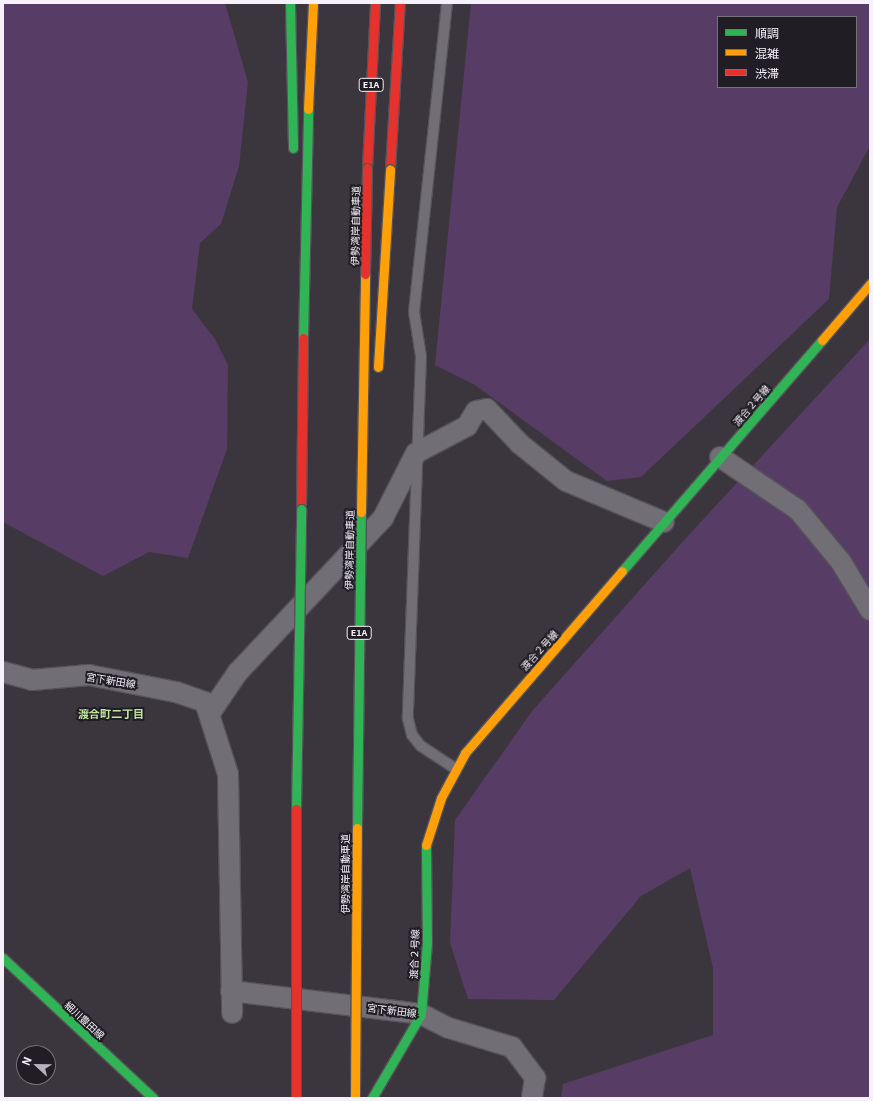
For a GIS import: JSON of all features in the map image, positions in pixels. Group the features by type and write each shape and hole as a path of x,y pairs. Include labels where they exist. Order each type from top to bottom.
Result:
{"main road":[{"path":"290,3 294,160"},
{"path":"296,1098 295,876 300,509 306,167 313,3"},
{"name":"伊勢湾岸自動車道","path":"355,1098 358,680 367,168 375,3"},
{"path":"377,376 400,3"},
{"path":"295,232 300,509"},
{"name":"渡合２号線","path":"372,1098 421,1014 427,943 426,843 441,798 465,753 500,710 870,284"},
{"path":"358,680 372,456"},
{"name":"細川豊田線","path":"3,958 153,1098"}],"street":[{"path":"232,1013 228,774 210,713 238,672 383,518 416,453 467,426 476,411 487,409 520,444 566,481 664,522"},
{"path":"720,457 798,510 841,562 870,610"},
{"name":"宮下新田線","path":"3,672 32,680 89,675 104,677 183,694 205,702 210,713"},
{"name":"宮下新田線","path":"231,991 421,1014 449,1028 512,1047 535,1078 532,1098"}],"lane":[{"path":"447,3 414,312 421,356 416,453 408,719 412,735 421,746 456,769"}],"shaded area":[{"path":"3,3 225,3 248,82 239,166 221,224 200,243 192,309 215,339 228,365 227,449 188,558 149,552 103,576 3,522"},
{"path":"471,3 870,3 870,146 837,207 829,299 641,477 607,481 475,385 435,365"},
{"path":"870,339 870,1098 561,1098 563,1084 713,1035 713,968 690,868 641,896 554,1000 468,999 450,943 455,820 533,710 686,538"}],"traffic: fast":[{"path":"290,3 293,148"},
{"path":"303,338 308,109"},
{"path":"622,571 822,340"},
{"path":"296,809 301,509"},
{"path":"357,828 361,512"},
{"path":"372,1098 421,1014 427,943 426,845"},
{"path":"3,958 153,1098"}],"traffic: slow":[{"path":"308,109 313,3"},
{"path":"378,367 390,169"},
{"path":"361,512 365,274"},
{"path":"822,340 870,284"},
{"path":"426,845 441,798 465,753 622,571"},
{"path":"355,1098 357,828"}],"traffic: jam":[{"path":"367,168 375,3"},
{"path":"390,169 400,3"},
{"path":"365,274 367,168"},
{"path":"301,509 303,338"},
{"path":"296,809 296,1098"}],"district":[{"name":"渡合町二丁目","path":"111,713"}]}
